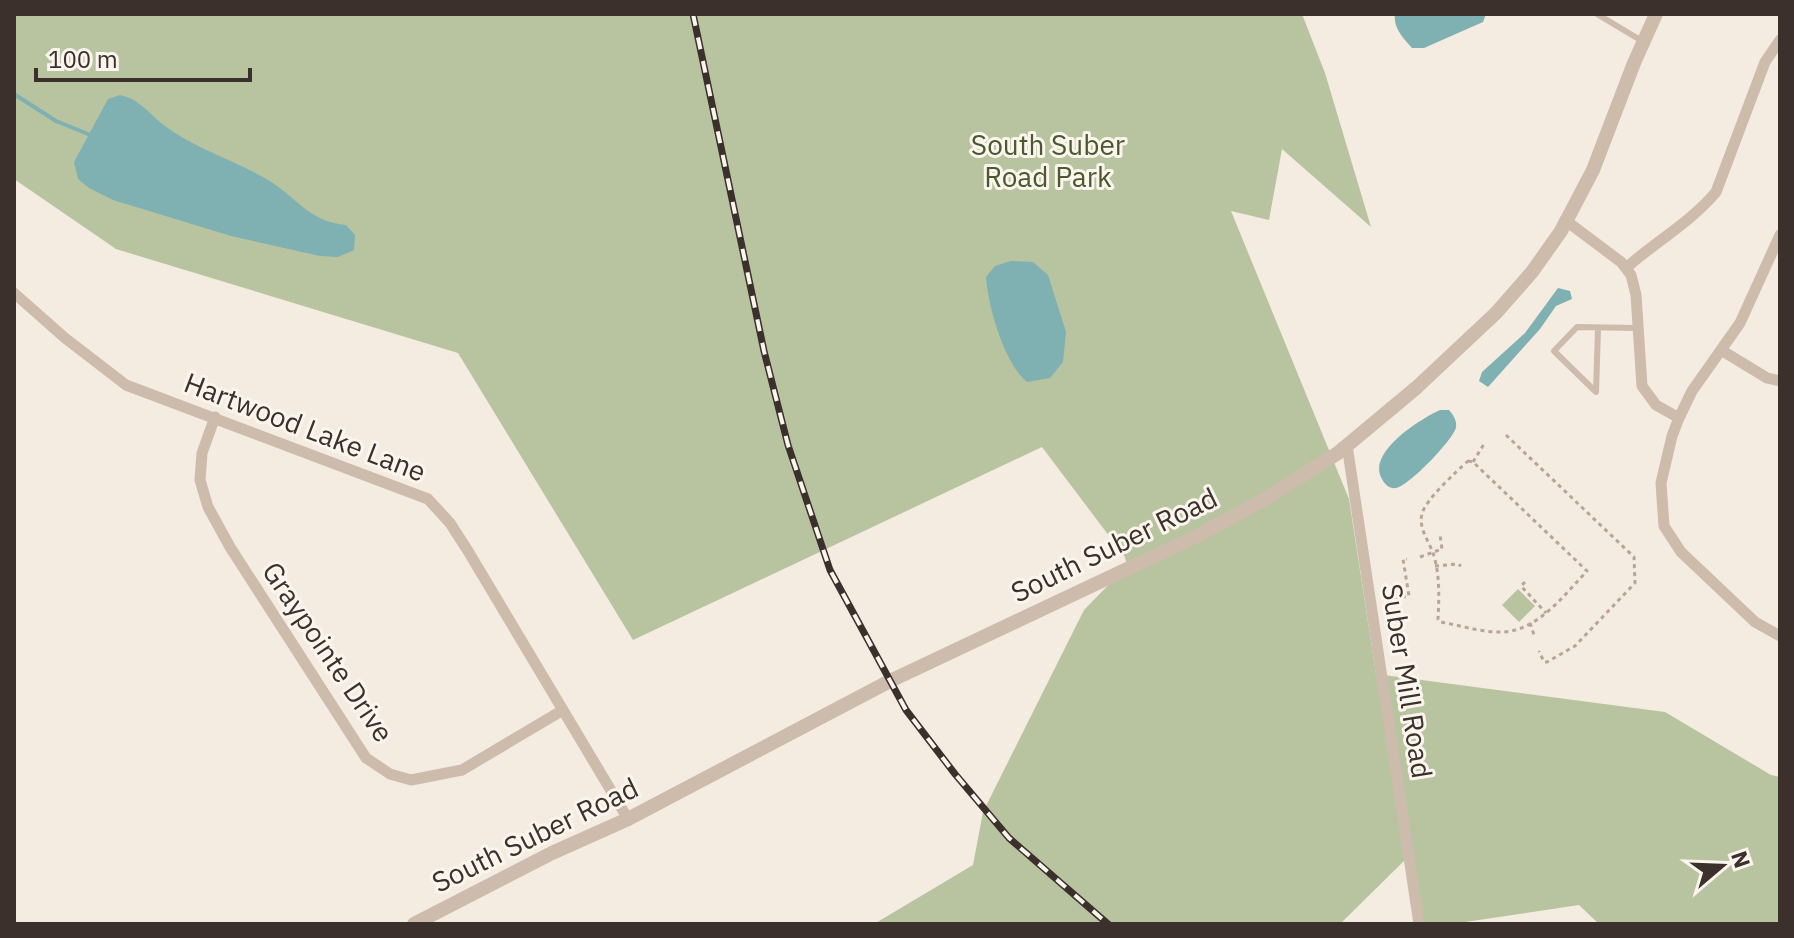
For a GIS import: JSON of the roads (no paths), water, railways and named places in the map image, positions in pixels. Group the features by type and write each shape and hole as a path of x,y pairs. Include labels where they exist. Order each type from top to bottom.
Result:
{"street":[{"name":"South Suber Road","path":"414,924 538,860 628,819 890,681 1199,535 1265,499 1347,445 1416,388 1496,313 1532,272 1593,170 1656,14"},
{"path":"1626,268 1701,210 1716,192 1765,62 1780,40"},
{"path":"1565,220 1631,275 1636,295 1642,386 1656,405 1679,418"},
{"path":"1780,235 1740,323 1692,391 1679,418 1661,483 1664,526 1681,552 1755,622 1780,636"},
{"name":"Hartwood Lake Lane","path":"14,293 65,338 126,385 428,499 450,523 468,551 628,819"},
{"path":"1721,350 1767,378 1780,381"},
{"name":"Graypointe Drive","path":"215,417 202,453 200,480 208,507 230,547 366,758 390,774 411,780 462,770 563,710"},
{"name":"Suber Mill Road","path":"1347,445 1419,924"}],"lane":[{"path":"1597,14 1644,42"},
{"path":"1598,328 1596,392 1554,351 1577,327 1636,328"}],"water":[{"path":"1395,14 1486,14 1483,22 1424,48 1412,48 1397,28"},
{"path":"120,95 139,103 188,141 263,177 311,213 332,223 346,225 355,235 354,250 338,257 320,256 231,236 113,200 89,188 78,179 74,162 108,99"},
{"path":"1011,261 1033,262 1048,275 1066,332 1063,362 1050,378 1027,382 1011,362 999,333 986,277 995,266"},
{"path":"1558,288 1570,291 1572,299 1556,306 1540,329 1488,387 1479,381 1482,372 1525,333"},
{"path":"1440,410 1449,410 1453,416 1456,424 1454,433 1410,480 1396,488 1388,486 1379,469 1388,448 1409,429"}],"waterway":[{"path":"14,94 56,121 88,134"}],"railway":[{"path":"693,14 764,351 788,445 830,570 906,710 955,774 1009,838 1108,924"}],"park label":[{"name":"South Suber Road Park","path":"1048,161"}]}
